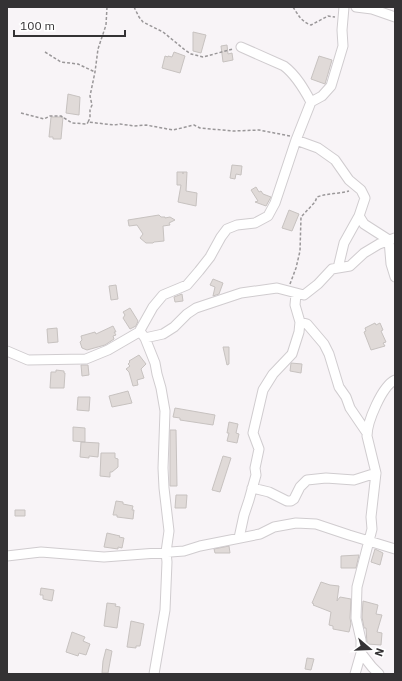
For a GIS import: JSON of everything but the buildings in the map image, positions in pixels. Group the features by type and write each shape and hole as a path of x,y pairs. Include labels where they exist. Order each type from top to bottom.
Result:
{"street":[{"path":"154,674 165,610 166,552 169,531 163,468 165,411 155,363 142,335 153,307 163,295 187,284 200,272 221,237 228,229 237,225 255,222 268,216 275,203 311,102 322,96 331,86 343,46 342,30 344,7"},
{"path":"356,7 372,9 395,17"},
{"path":"241,47 284,66 304,89 311,102"},
{"path":"297,139 318,148 335,160 349,180 361,190 365,198 359,216 344,243 338,268"},
{"path":"359,216 364,224 392,239"},
{"path":"148,347 158,336 174,327 187,314 196,308 225,297 241,293 277,288 304,295 332,269 350,266 364,253 379,244 392,239"},
{"path":"392,239 391,264 395,277 395,287"},
{"path":"239,538 256,475 255,468 259,449 253,433 263,390 278,368 292,354 296,343 300,322 292,292"},
{"path":"300,322 307,324 324,344 329,354 339,387 346,397 350,408 367,433 376,472 372,499 372,529 357,587 356,618 361,640 362,653 355,674"},
{"path":"7,351 28,360 86,359 142,335 158,336"},
{"path":"367,433 377,401 391,382 395,380"},
{"path":"252,488 269,492 287,501 291,501 294,499 300,487 307,480 326,478 354,480 376,472"},
{"path":"7,556 41,552 104,557 184,551 200,546 260,534 274,527 296,523 316,524 395,549"},
{"path":"362,653 379,674"}],"path":[{"path":"88,122 92,105 90,96 98,49 106,25 107,7"},
{"path":"134,7 143,22 163,32 185,50 196,56 203,56 241,47"},
{"path":"293,7 300,19 309,25 328,16 343,17"},
{"path":"45,52 61,62 78,64 95,72"},
{"path":"21,113 44,119 50,116 61,116 76,124 87,124 88,122 134,126 146,125 173,130 194,125 200,128 212,129 259,130 297,139"},
{"path":"292,292 300,251 301,217 315,202 317,197 327,193 342,193 359,188"}]}
